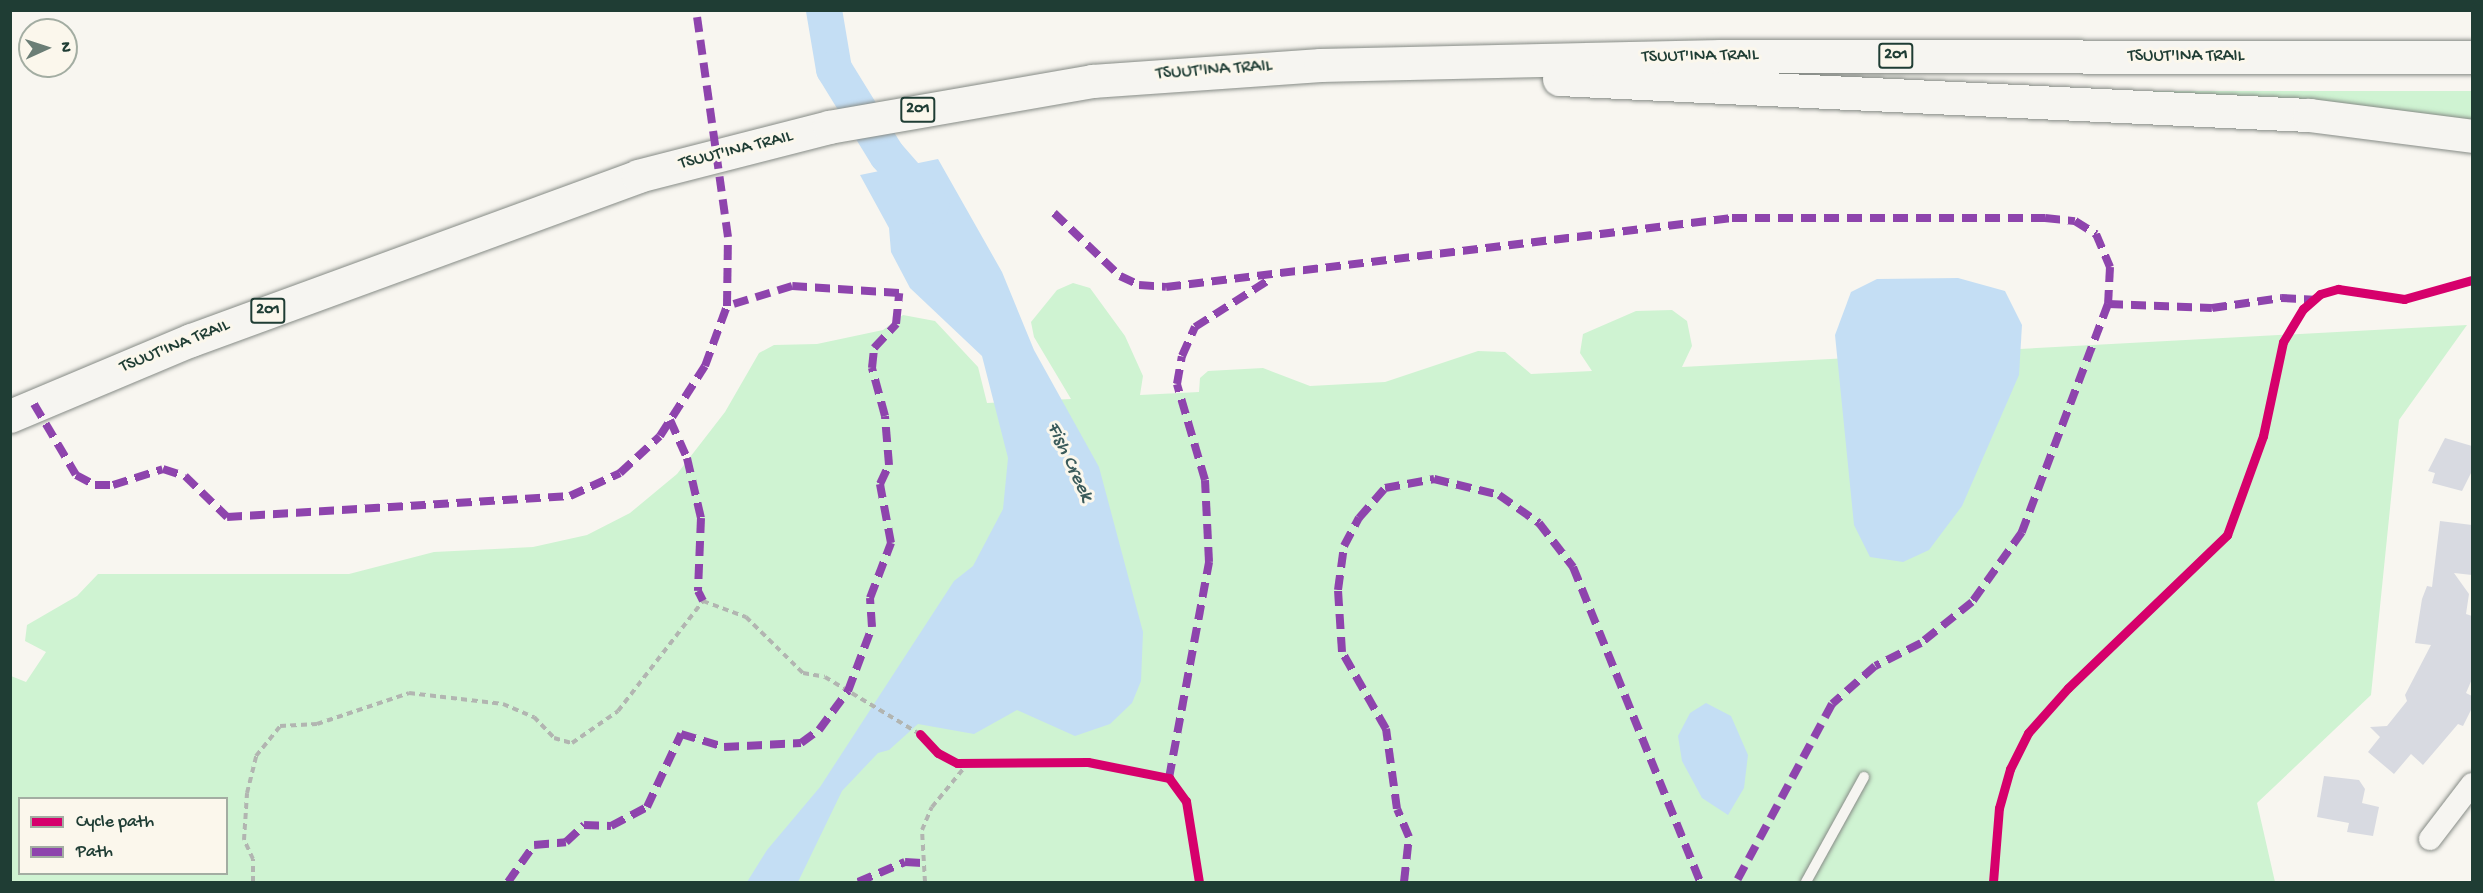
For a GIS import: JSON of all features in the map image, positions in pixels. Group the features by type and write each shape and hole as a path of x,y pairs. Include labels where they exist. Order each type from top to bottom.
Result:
{"highway":[{"name":"TSUUT'INA TRAIL","path":"10,416 191,340 527,213 738,149 911,111 1092,81 1320,65 1721,56 2472,57"},
{"path":"1320,65 1754,91 2299,114 2472,136"}],"street":[{"path":"2430,839 2472,784"}],"lane":[{"path":"1806,882 1864,777"}],"path":[{"path":"253,882 253,859 244,840 247,793 256,756 280,726 317,724 409,693 503,704 534,717 554,738 572,743 618,711 703,601 746,617 803,673 825,677 923,737"},
{"path":"957,763 981,764"},
{"path":"925,882 922,830 945,788 968,763"}],"green space":[{"path":"2140,91 2472,91 2472,125"},
{"path":"1073,283 1090,288 1125,336 1143,376 1140,395 1199,392 1200,378 1208,371 1263,368 1310,386 1385,382 1478,351 1505,352 1531,374 1592,371 1580,353 1583,334 1636,311 1672,310 1687,321 1692,346 1682,367 2467,325 2399,420 2371,695 2257,803 2275,882 11,882 11,676 26,682 46,652 25,641 27,625 77,596 98,574 349,574 434,552 533,547 587,535 630,513 677,474 725,412 759,353 774,345 817,344 883,330 903,315 935,321 978,367 987,403 1071,399 1034,337 1031,322 1057,290"}],"water":[{"path":"938,159 1002,272 1034,350 1099,467 1143,632 1141,681 1132,703 1110,724 1075,736 1017,710 974,734 918,724 889,750 878,753 842,791 798,882 747,882 767,850 820,787 954,581 973,566 1003,509 1008,458 982,356 910,288 891,252 889,228 860,175"},
{"path":"1958,278 2005,291 2022,325 2019,375 1962,506 1929,550 1903,562 1870,557 1854,525 1835,335 1851,292 1877,279"},
{"path":"1706,703 1731,716 1748,755 1744,788 1728,815 1702,798 1682,761 1678,736 1690,713"}],"building":[{"path":"2445,438 2472,446 2472,471 2462,491 2432,483 2435,473 2428,471"},
{"path":"2440,521 2472,525 2472,575 2454,573 2469,594 2466,614 2472,616 2472,679 2466,693 2472,696 2472,708 2463,726 2458,724 2423,765 2411,754 2394,774 2368,752 2380,737 2370,727 2387,726 2407,701 2405,695 2431,645 2415,643 2422,599 2427,586 2432,587"},
{"path":"2324,776 2359,780 2365,789 2362,803 2379,807 2373,836 2347,832 2349,823 2317,817"}],"waterway":[{"name":"Fish Creek","path":"824,10 834,69 887,155 931,205"}],"marked path":[{"path":"34,404 76,475 95,485 113,485 163,469 185,476 227,517 570,496 620,473 660,436 705,366 727,306 728,237 696,10"},
{"path":"1054,213 1120,276 1139,285 1166,287 1732,218 2045,218 2075,221 2096,234 2110,267 2108,304 2022,532 1972,602 1921,643 1875,666 1832,704 1736,882"},
{"path":"1169,778 1209,562 1205,480 1177,384 1182,356 1195,327 1272,278"},
{"path":"508,882 534,845 566,842 584,825 611,826 647,807 681,734 724,747 801,743 819,730 848,691 872,627 870,598 891,543 880,484 889,465 885,416 872,368 874,348 896,324 899,293 792,286 727,306"},
{"path":"2108,304 2212,308 2281,298 2314,300"},
{"path":"670,420 687,458 701,518 698,591 703,601"},
{"path":"1404,882 1409,837 1397,809 1386,729 1342,652 1338,590 1344,546 1359,518 1385,488 1434,479 1499,495 1539,523 1573,567 1700,882"},
{"path":"858,882 905,862 922,863"}],"cycle path":[{"path":"1993,882 1999,808 2010,769 2028,733 2068,688 2227,535 2263,436 2283,342 2303,309 2320,294 2338,289 2404,299 2472,280"},
{"path":"920,734 938,753 957,763 1088,762 1169,778 1186,801 1199,882"}]}
